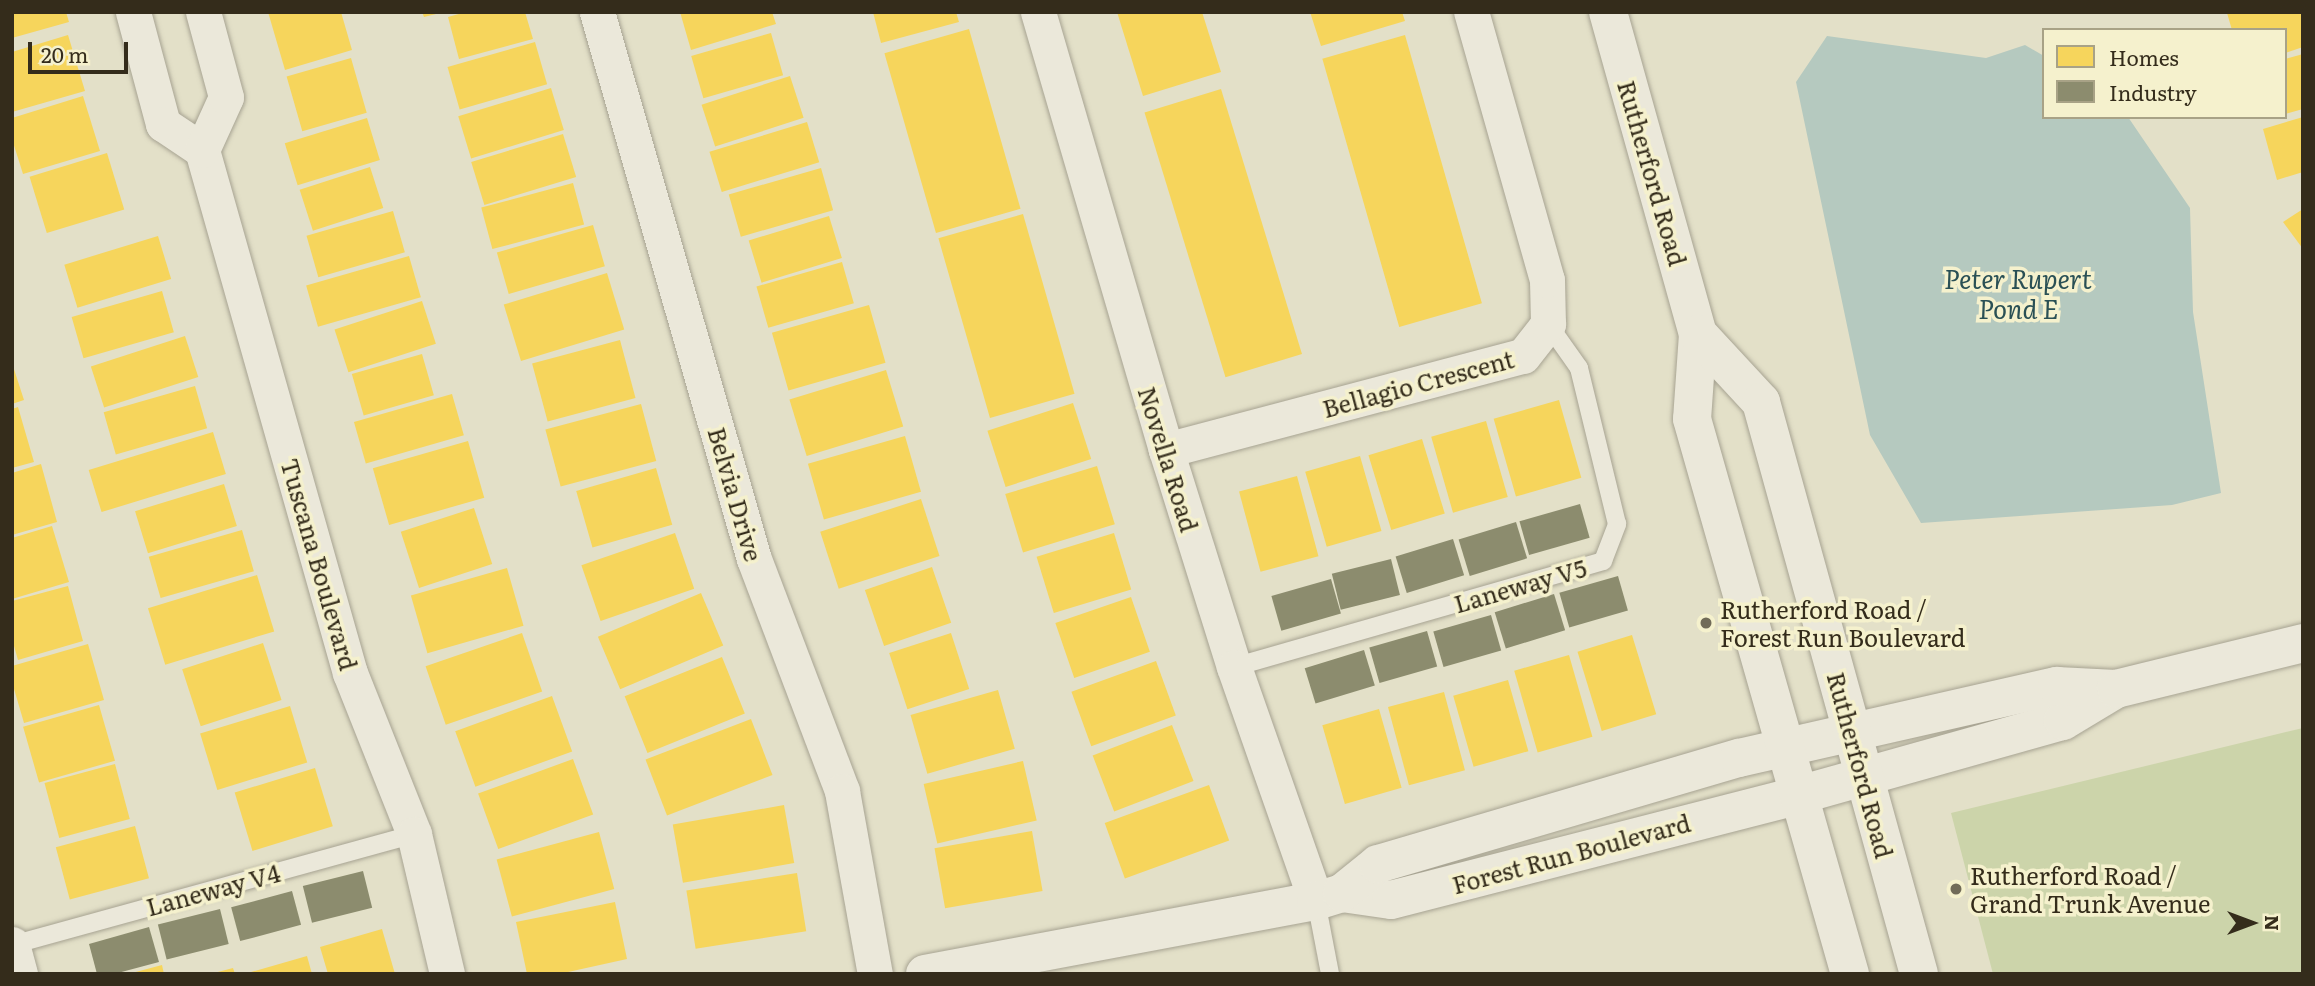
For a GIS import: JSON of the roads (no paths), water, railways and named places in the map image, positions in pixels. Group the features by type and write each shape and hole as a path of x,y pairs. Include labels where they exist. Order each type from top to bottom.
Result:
{"street":[{"path":"133,12 163,124 202,150 226,97 203,12"},
{"name":"Belvia Drive","path":"597,12 754,559 842,791 875,974"},
{"name":"Novella Road","path":"1038,12 1166,450 1234,667 1329,897"},
{"path":"1471,12 1547,280 1548,324"},
{"name":"Rutherford Road","path":"1608,12 1698,334 1692,419 1850,974"},
{"name":"Tuscana Boulevard","path":"202,150 350,673 414,834 447,974"},
{"name":"Bellagio Crescent","path":"1166,450 1523,356 1548,324"},
{"name":"Rutherford Road","path":"1698,334 1761,402 1919,974"},
{"path":"2116,689 2303,643"},
{"name":"Forest Run Boulevard","path":"1329,897 1378,864 1786,748 2057,686 2116,689"},
{"name":"Forest Run Boulevard","path":"925,974 1329,897 1391,900 1799,795 2063,721 2116,689"},
{"path":"12,944 20,974"}],"lane":[{"name":"Laneway V5","path":"1234,667 1603,561 1617,524 1579,368 1548,324"},
{"name":"Laneway V4","path":"12,944 414,834"},
{"path":"1329,897 1330,974"}],"water":[{"name":"Peter Rupert Pond E","path":"1827,36 1986,58 2025,45 2042,55 2042,119 2129,119 2190,208 2193,312 2221,493 2172,505 1921,523 1870,435 1796,82"}],"place":[{"name":"Rutherford Road / Forest Run Boulevard","path":"1706,623"},
{"name":"Rutherford Road / Grand Trunk Avenue","path":"1956,889"}]}
